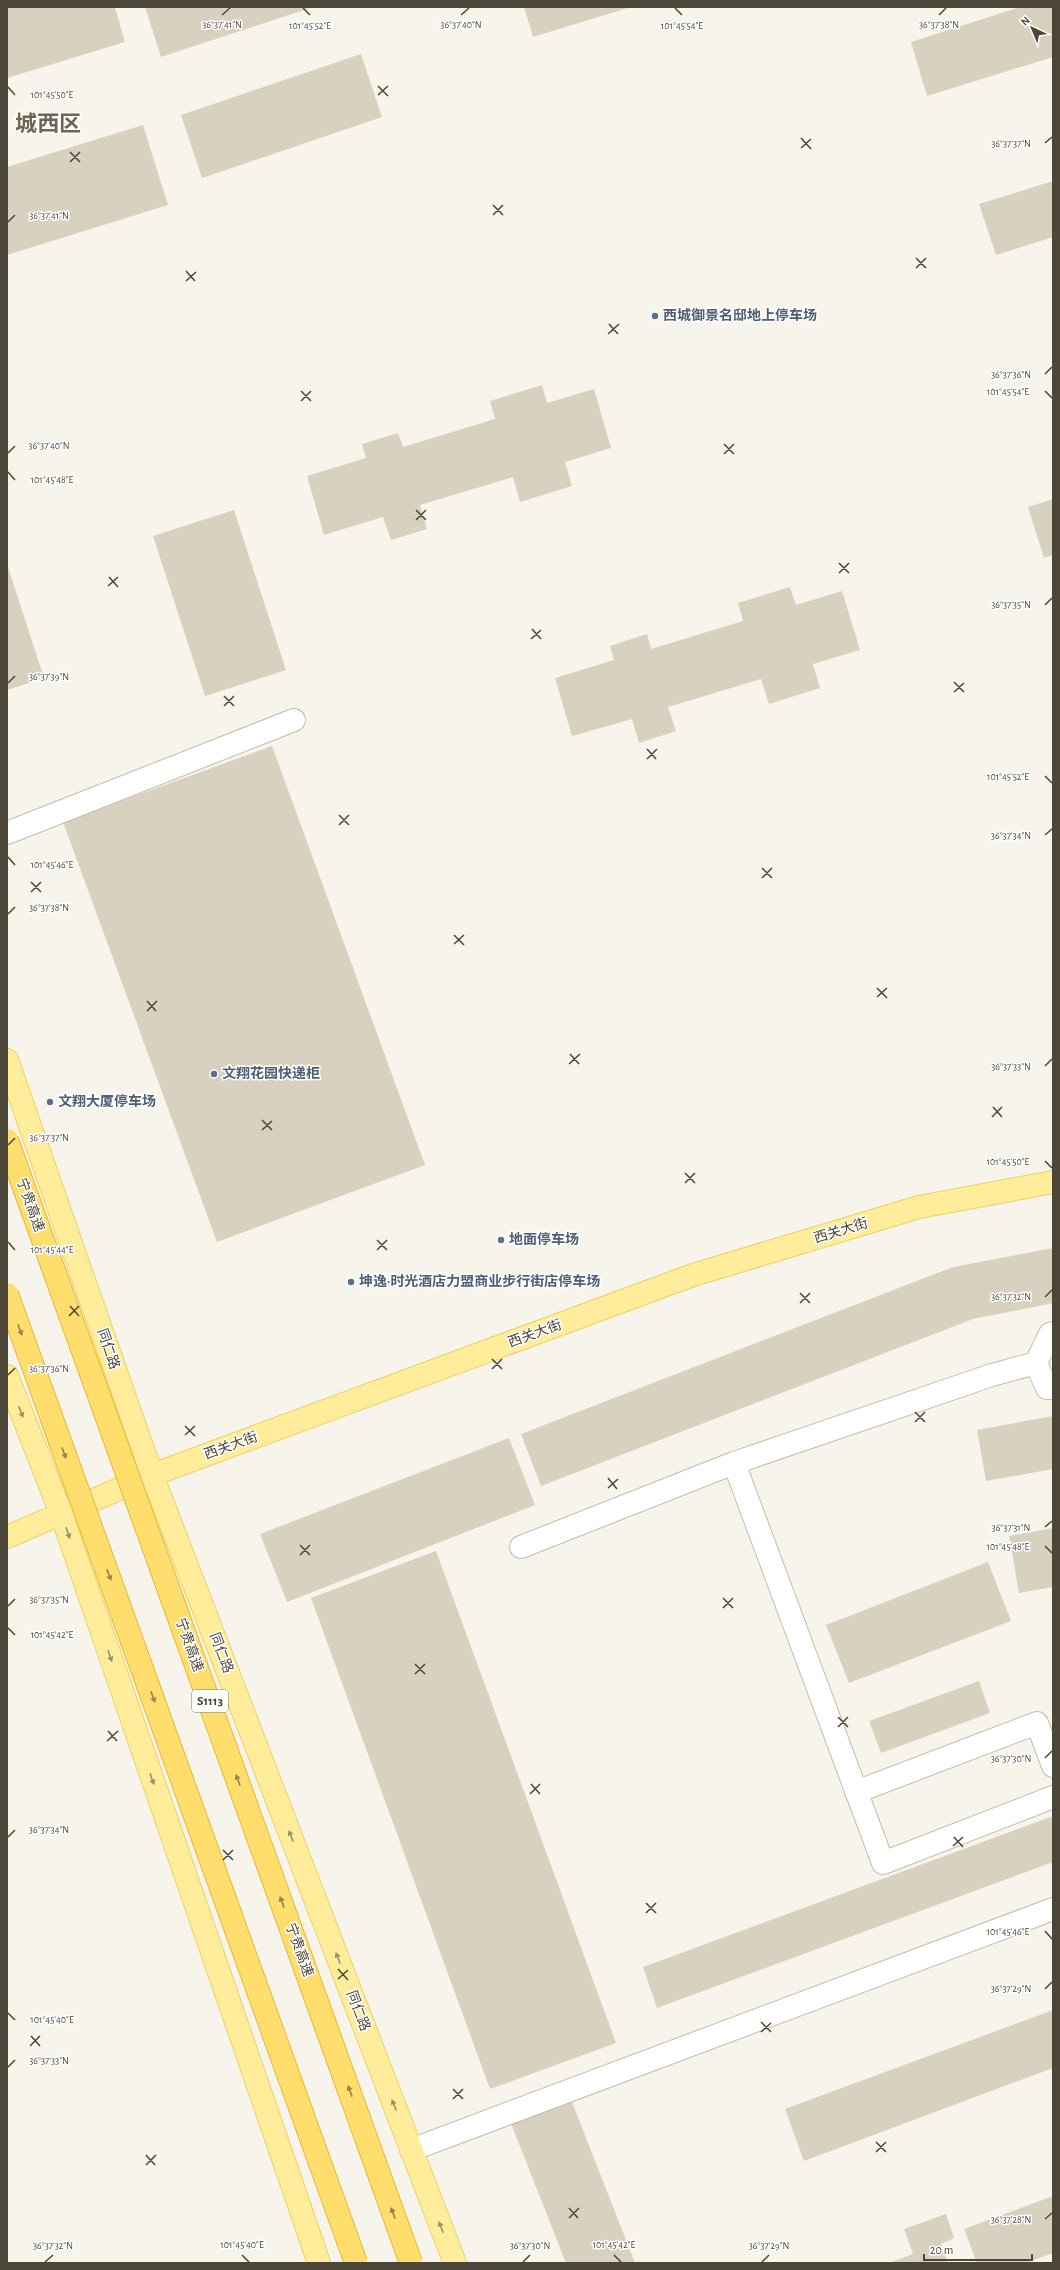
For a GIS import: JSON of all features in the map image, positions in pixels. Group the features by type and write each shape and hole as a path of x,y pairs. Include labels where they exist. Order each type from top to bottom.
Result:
{"highway":[{"name":"宁贵高速","path":"7,1140 411,2263"},
{"path":"7,1294 356,2263"}],"main road":[{"name":"同仁路","path":"7,1060 152,1475 455,2263"},
{"name":"西关大街","path":"7,1537 152,1475 694,1275 919,1207 1053,1182"},
{"path":"7,1376 61,1513 319,2263"}],"lane":[{"path":"7,833 294,720"},
{"path":"521,1547 734,1462 992,1375 1036,1363 1050,1334 1053,1333"},
{"path":"1036,1363 1047,1388 1053,1388"},
{"path":"734,1462 883,1863 1053,1797"},
{"path":"856,1792 1037,1723 1053,1766"},
{"path":"411,2150 1053,1909"}],"building":[{"path":"7,7 115,7 125,42 7,78"},
{"path":"145,7 313,7 161,57"},
{"path":"524,7 631,7 533,37"},
{"path":"1020,7 1053,7 1053,57 927,96 911,42"},
{"path":"361,54 382,117 202,178 181,115"},
{"path":"143,125 168,205 7,255 7,167"},
{"path":"1053,181 1053,237 996,255 979,204"},
{"path":"542,385 547,403 594,389 611,448 565,462 572,486 520,502 513,477 420,505 427,529 391,540 383,517 324,535 307,476 366,458 362,444 398,433 403,447 495,419 490,401"},
{"path":"1053,499 1053,555 1044,558 1028,507"},
{"path":"234,510 286,670 205,696 153,536"},
{"path":"7,564 44,678 7,690"},
{"path":"790,587 796,605 842,591 860,650 813,664 820,688 769,704 761,679 668,707 676,731 639,743 632,719 572,736 555,678 614,660 610,646 647,634 651,649 743,621 738,603"},
{"path":"272,746 425,1165 217,1242 63,822"},
{"path":"1053,1248 1053,1303 973,1319 541,1486 521,1434 953,1267"},
{"path":"1053,1416 1053,1469 986,1481 977,1430"},
{"path":"509,1438 535,1505 287,1602 260,1534"},
{"path":"1053,1528 1053,1587 1019,1593 1009,1536"},
{"path":"436,1551 616,2043 490,2089 311,1598"},
{"path":"988,1562 1011,1621 849,1683 826,1625"},
{"path":"979,1681 990,1713 881,1753 869,1721"},
{"path":"1053,1816 1053,1862 657,2008 643,1967"},
{"path":"1053,2010 1053,2068 804,2161 785,2109"},
{"path":"570,2097 635,2263 566,2263 510,2121"},
{"path":"1053,2196 1053,2253 1025,2263 977,2263 964,2229"},
{"path":"946,2214 954,2238 941,2244 948,2263 889,2263 913,2254 904,2229"}],"place":[{"name":"西城御景名邸地上停车场","path":"655,316"},
{"name":"文翔花园快递柜","path":"214,1074"},
{"name":"文翔大厦停车场","path":"50,1102"},
{"name":"地面停车场","path":"501,1240"},
{"name":"坤逸·时光酒店力盟商业步行街店停车场","path":"351,1282"}],"district":[{"name":"城西区","path":"48,124"}]}
